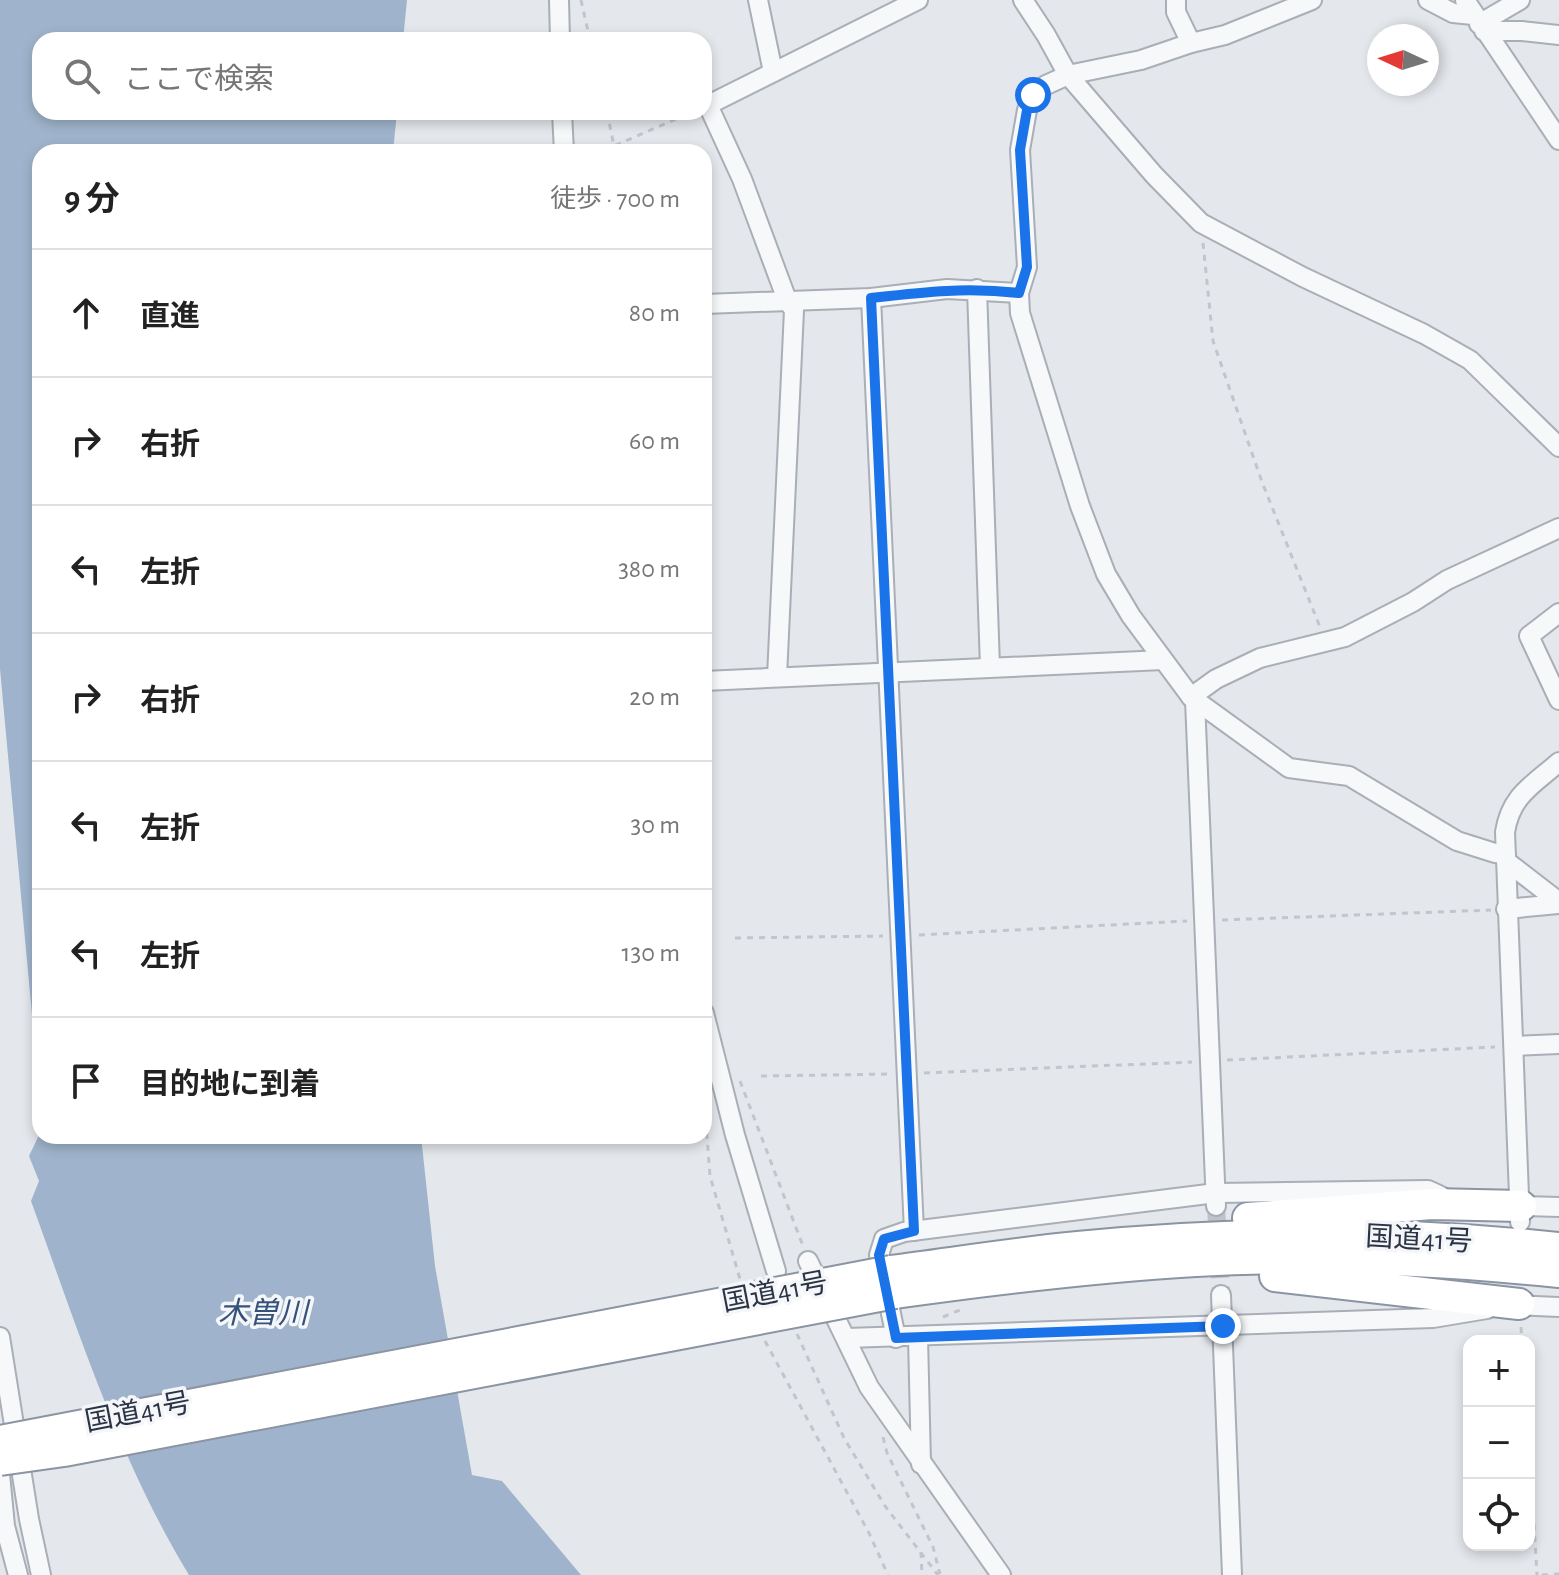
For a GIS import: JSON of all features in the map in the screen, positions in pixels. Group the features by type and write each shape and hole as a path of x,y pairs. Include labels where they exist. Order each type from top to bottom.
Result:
{"highway":[{"path":"1078,1247 1124,1230 1203,1221 1432,1204 1520,1214"},
{"name":"国道41号","path":"8,1438 1078,1247 1197,1238 1298,1235 1559,1248"},
{"name":"国道41号","path":"0,1460 64,1451 893,1282 957,1285 1079,1270 1197,1261 1300,1258 1419,1262 1559,1272"},
{"path":"957,1285 982,1290 1285,1276 1519,1304"},
{"path":"0,1472 64,1451"}],"street":[{"path":"559,0 560,32"},
{"path":"758,0 773,72"},
{"path":"712,103 918,0"},
{"path":"1023,0 1057,52 1068,75 1154,175 1201,223 1470,360 1559,447"},
{"path":"1176,0 1176,12 1191,43"},
{"path":"1312,0 1225,35 1141,60 1068,75 1033,95 1020,150 1027,267 1019,293 1020,313 1080,506 1106,574 1131,616 1193,698 1289,768 1349,776 1457,841 1506,857 1559,903"},
{"path":"1428,0 1453,13 1522,31 1559,35"},
{"path":"1475,18 1520,0"},
{"path":"1475,18 1559,140"},
{"path":"712,114 742,179 787,300 794,310 777,677"},
{"path":"562,120 564,144"},
{"path":"712,304 871,298 947,289 1019,293"},
{"path":"977,289 990,667"},
{"path":"871,298 914,1231"},
{"path":"1193,698 1216,679 1260,658 1345,637 1413,602 1447,580 1559,528"},
{"path":"1559,613 1548,618 1529,636 1559,700"},
{"path":"712,681 1163,660"},
{"path":"1193,698 1216,1200"},
{"path":"1559,762 1513,802 1505,832 1520,1214 1559,1207"},
{"path":"1506,909 1559,903"},
{"path":"712,1044 735,1135 776,1271"},
{"path":"1515,1046 1559,1044"},
{"path":"896,1338 879,1255 884,1239 914,1231 1216,1200 1428,1190 1461,1205"},
{"path":"808,1261 869,1387 1001,1575"},
{"path":"1221,1295 1232,1575"},
{"path":"847,1338 1433,1318 1519,1304 1559,1307"},
{"path":"0,1337 41,1575"},
{"path":"918,1337 921,1464"},
{"path":"0,1472 3,1526 18,1575"}],"path":[{"path":"581,0 588,32"},
{"path":"609,120 614,144"},
{"path":"619,144 674,120"},
{"path":"1201,223 1213,341 1262,482 1326,642"},
{"path":"735,938 900,936 1506,909"},
{"path":"761,1076 905,1074 1515,1046"},
{"path":"735,1069 808,1261"},
{"path":"708,1144 710,1176 740,1279"},
{"path":"796,1331 844,1438 885,1506 939,1575"},
{"path":"763,1337 869,1533 888,1575"},
{"path":"880,1427 887,1453 933,1547 939,1575"},
{"path":"1532,1479 1539,1575 1559,1574"},
{"path":"921,1552 922,1575"}],"water":[{"path":"0,0 407,0 404,32 32,32 32,120 396,120 394,144 32,144 32,1015 0,669"},
{"name":"木曽川","path":"35,1144 422,1144 435,1266 472,1475 502,1481 581,1575 189,1575 141,1486 101,1392 31,1201 39,1181 29,1156"}],"tunnel":[{"path":"1216,1206 1221,1295"}],"route":[{"path":"1033,95 1020,150 1027,267 1019,293 947,289 871,298 914,1231 884,1239 879,1255 896,1338 1223,1326"}]}
